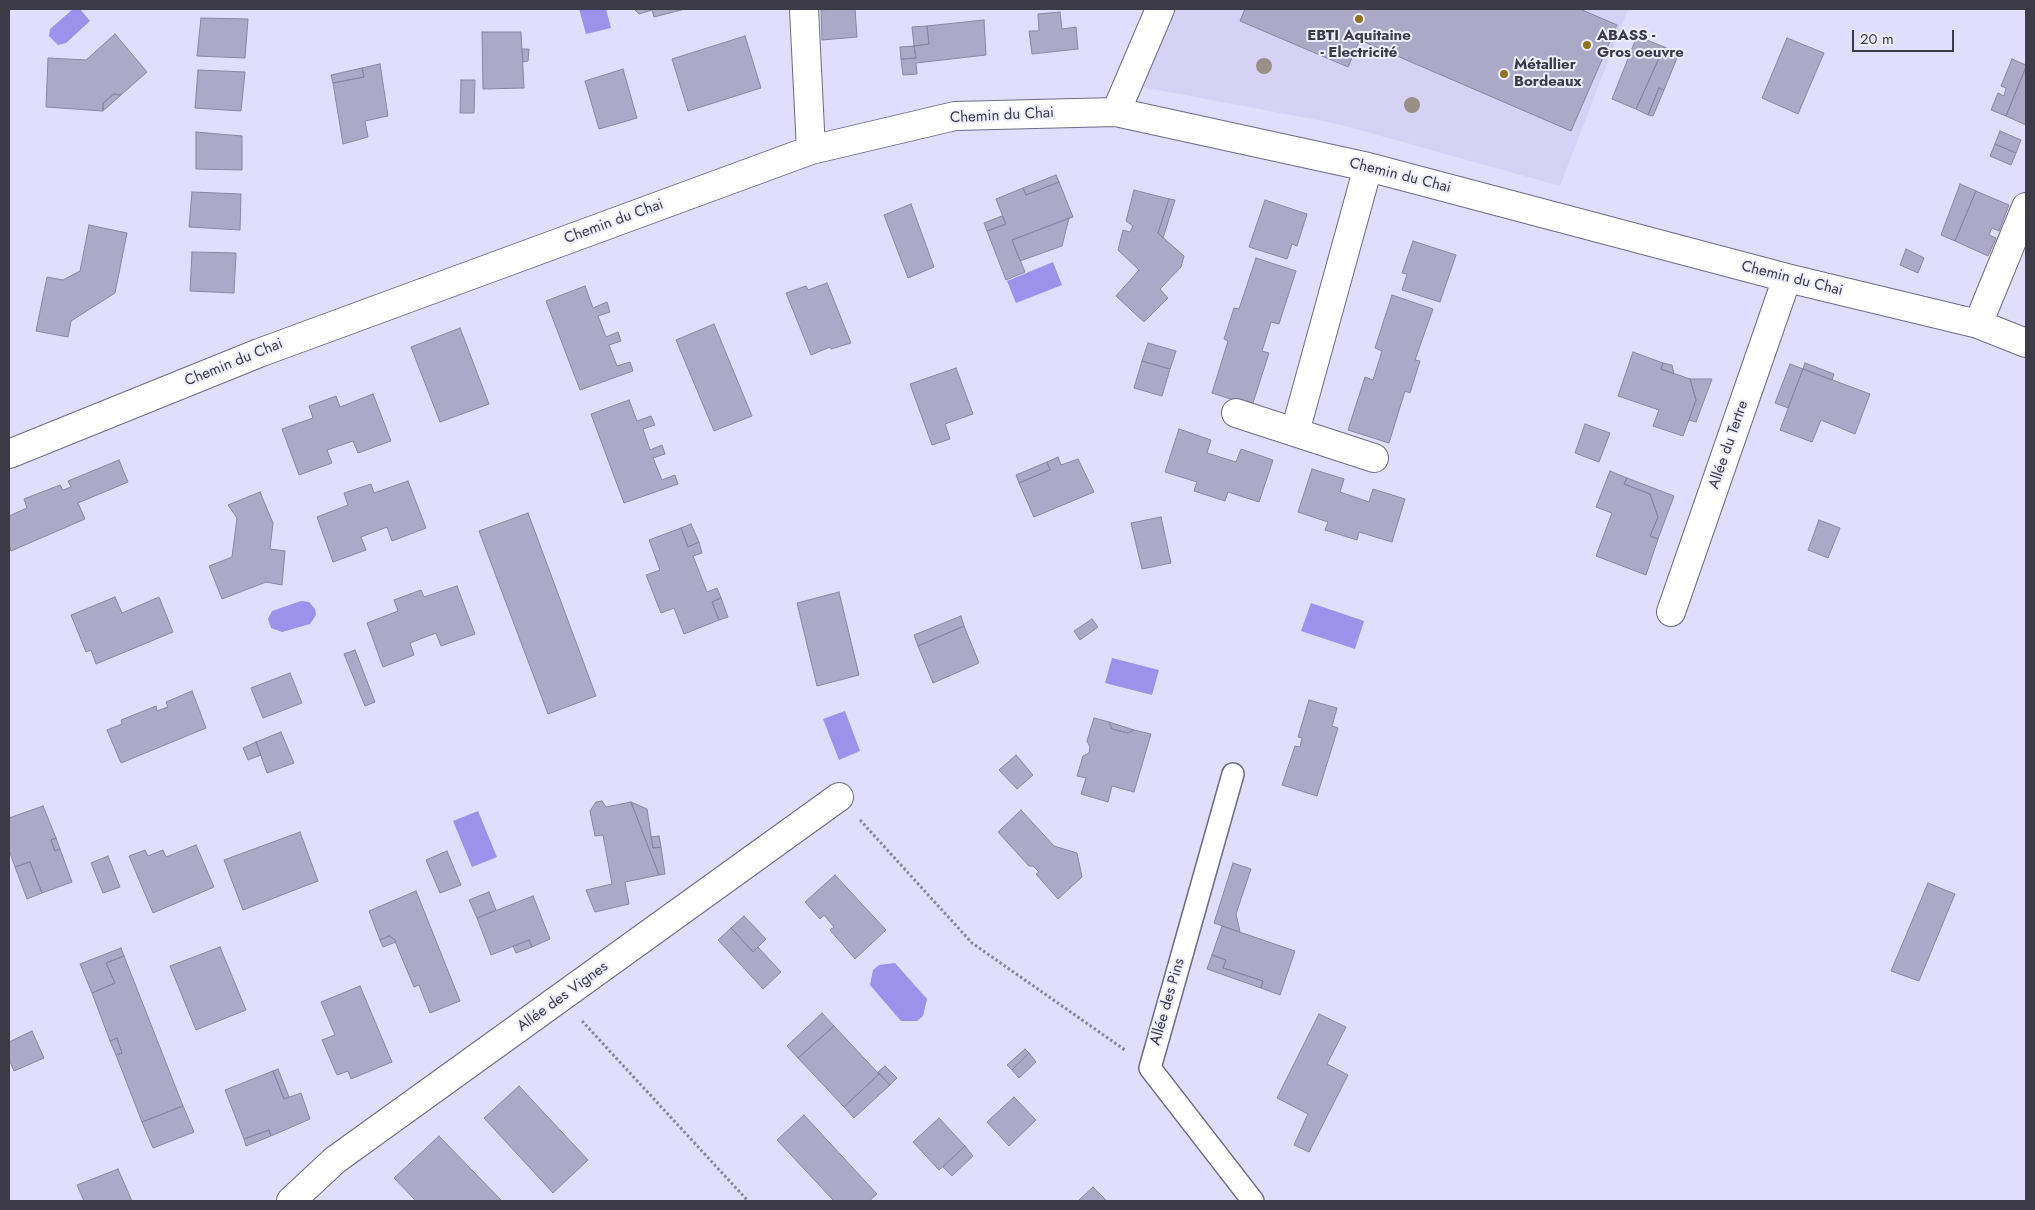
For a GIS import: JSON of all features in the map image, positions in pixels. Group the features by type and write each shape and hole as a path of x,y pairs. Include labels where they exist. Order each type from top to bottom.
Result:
{"street":[{"path":"804,9 811,150"},
{"path":"1116,112 1160,9"},
{"name":"Chemin du Chai","path":"9,454 259,353 811,150 955,116 1116,112 1368,167 1787,278 1978,324 2026,343"},
{"path":"1295,432 1368,167"},
{"path":"1978,324 2026,207"},
{"name":"Allée du Tertre","path":"1671,612 1787,278"},
{"path":"1236,413 1374,458"},
{"name":"Allée des Vignes","path":"291,1201 335,1160 839,797"}],"lane":[{"name":"Allée des Pins","path":"1150,1068 1233,774"},
{"path":"1150,1068 1253,1201"}],"path":[{"path":"839,797 972,943 1150,1068"},
{"path":"561,998 748,1201"}],"shaded area":[{"path":"73,9 80,9 90,21 66,43 58,45 49,36 50,29"},
{"path":"579,9 606,9 611,28 586,34"},
{"path":"1145,9 1628,9 1560,186 1338,124 1116,82"},
{"path":"1053,262 1062,285 1016,303 1007,281"},
{"path":"301,601 309,602 315,609 316,615 310,624 282,632 271,628 268,619 272,611"},
{"path":"1311,603 1364,621 1355,649 1301,631"},
{"path":"1112,658 1159,670 1152,695 1105,683"},
{"path":"845,711 860,751 839,760 823,719"},
{"path":"478,811 497,857 472,867 453,821"},
{"path":"895,963 927,999 923,1016 917,1021 901,1021 870,985 873,970 879,965"}],"building":[{"path":"634,9 685,9 654,17 652,10 639,14"},
{"path":"855,9 857,37 822,40 821,10"},
{"path":"1245,9 1580,9 1617,25 1571,131 1360,40 1348,67 1240,21"},
{"path":"1060,12 1062,29 1076,27 1078,49 1032,54 1029,31 1039,31 1038,14"},
{"path":"201,18 248,19 245,58 197,56"},
{"path":"984,20 986,55 916,63 917,74 903,75 901,59 916,58 914,46 929,44 927,26"},
{"path":"927,26 929,44 914,46 912,27"},
{"path":"482,32 521,32 524,88 483,89"},
{"path":"115,34 147,72 121,95 114,94 103,103 103,111 46,107 48,58 86,60"},
{"path":"745,36 761,88 688,111 672,59"},
{"path":"1637,36 1664,47 1636,109 1612,99"},
{"path":"1787,38 1824,53 1798,114 1762,98"},
{"path":"914,46 916,58 901,59 900,47"},
{"path":"1664,47 1679,53 1664,90 1659,88 1648,115 1636,109"},
{"path":"522,49 529,49 528,61 523,62"},
{"path":"2012,59 2026,65 2026,67 2006,116 1991,110 1998,93 2004,96 2006,88 2001,86"},
{"path":"380,64 388,116 365,121 368,137 343,144 333,83 364,77 362,68"},
{"path":"2026,67 2026,125 2006,116"},
{"path":"362,68 364,77 333,83 331,75"},
{"path":"623,69 637,118 599,129 585,81"},
{"path":"198,70 245,72 241,111 195,108"},
{"path":"461,80 475,80 474,113 460,113"},
{"path":"1659,88 1664,90 1653,116 1648,115"},
{"path":"114,94 121,95 103,111 103,103"},
{"path":"2000,131 2021,140 2016,153 1995,144"},
{"path":"196,132 242,136 242,170 196,169"},
{"path":"1995,144 2016,153 2011,165 1990,156"},
{"path":"1056,175 1059,182 1026,195 1023,188"},
{"path":"1059,182 1073,217 1012,240 1025,272 1006,280 987,231 1006,224 996,199 1023,188 1026,195"},
{"path":"1960,184 1976,191 1955,241 1941,235"},
{"path":"1134,190 1169,199 1158,233 1184,256 1181,267 1160,289 1168,298 1144,322 1116,296 1139,270 1118,250 1123,230 1130,232 1133,226 1126,221"},
{"path":"1976,191 2009,205 1999,231 1992,228 1989,235 1996,238 1988,256 1955,241"},
{"path":"192,192 241,194 240,230 189,227"},
{"path":"1169,199 1175,200 1163,238 1158,233"},
{"path":"1265,200 1307,214 1297,246 1292,244 1287,259 1249,247"},
{"path":"911,204 934,267 908,278 884,215"},
{"path":"1002,216 1006,224 987,231 984,223"},
{"path":"1069,218 1062,246 1020,261 1012,240"},
{"path":"89,225 127,233 115,293 71,321 68,337 36,331 47,277 63,280 80,271"},
{"path":"1413,241 1456,255 1440,302 1402,290 1407,274 1402,273"},
{"path":"1906,249 1924,258 1918,273 1900,265"},
{"path":"192,252 236,253 234,293 190,291"},
{"path":"1256,258 1296,271 1279,324 1271,322 1262,351 1269,353 1252,406 1212,393 1228,341 1224,339 1234,308 1239,309"},
{"path":"827,283 851,343 831,349 830,347 811,355 786,293 806,286 808,290"},
{"path":"585,286 593,308 607,302 610,312 598,316 606,337 618,332 621,341 609,345 617,366 630,362 633,371 580,390 546,301"},
{"path":"1392,295 1433,309 1415,360 1420,361 1410,393 1405,391 1389,443 1348,430 1365,377 1373,380 1382,351 1375,348"},
{"path":"714,324 752,416 714,431 676,340"},
{"path":"460,328 489,404 440,422 411,347"},
{"path":"1148,343 1176,351 1170,369 1142,361"},
{"path":"1633,352 1663,363 1661,369 1690,379 1696,400 1683,436 1653,426 1659,410 1618,396"},
{"path":"1142,361 1170,369 1162,396 1134,388"},
{"path":"1663,363 1672,365 1674,374 1661,369"},
{"path":"1805,363 1834,374 1832,380 1803,369"},
{"path":"1790,364 1803,369 1788,408 1775,403"},
{"path":"956,368 973,414 945,424 950,439 932,445 910,384"},
{"path":"1803,369 1870,394 1855,434 1821,420 1812,442 1780,430"},
{"path":"1690,379 1712,379 1696,422 1689,420 1696,400"},
{"path":"373,394 391,441 358,453 353,441 327,450 332,463 299,475 282,429 313,418 309,406 336,396 340,407"},
{"path":"629,400 637,421 651,416 655,425 643,429 650,450 662,445 665,454 653,458 662,480 675,475 678,484 624,503 591,414"},
{"path":"1585,424 1610,433 1599,462 1575,453"},
{"path":"1179,429 1211,440 1207,453 1236,462 1241,449 1273,460 1259,502 1228,492 1225,501 1194,491 1197,482 1165,472"},
{"path":"1058,457 1061,465 1078,459 1094,492 1034,517 1019,483 1050,470 1047,462"},
{"path":"119,460 128,482 78,503 85,519 11,551 9,545 9,516 27,508 24,499 60,485 63,490 71,487 68,481"},
{"path":"1047,462 1050,470 1019,483 1016,475"},
{"path":"1312,469 1344,479 1340,492 1369,502 1373,489 1405,499 1392,542 1359,532 1357,540 1325,530 1328,522 1298,512"},
{"path":"1610,471 1627,478 1624,484 1650,494 1658,517 1650,536 1658,539 1646,575 1596,556 1612,513 1596,507"},
{"path":"1627,478 1674,496 1658,539 1650,536 1658,517 1650,494 1624,484"},
{"path":"408,481 426,528 392,541 387,527 361,537 366,550 333,562 317,517 348,505 344,493 371,484 374,493"},
{"path":"260,492 273,523 270,549 285,551 282,585 266,582 222,599 209,566 232,557 237,518 228,505"},
{"path":"528,513 596,696 548,714 479,531"},
{"path":"1161,517 1171,563 1142,569 1131,523"},
{"path":"1819,520 1840,528 1828,558 1808,550"},
{"path":"691,524 699,542 688,547 681,528"},
{"path":"681,528 688,547 699,542 702,553 693,556 707,592 717,588 721,598 712,602 719,620 684,634 674,608 661,613 646,575 660,570 649,540"},
{"path":"457,586 475,634 441,646 436,633 410,643 414,655 383,667 367,623 398,611 394,600 421,590 424,597"},
{"path":"839,592 859,675 817,686 797,603"},
{"path":"115,597 122,613 159,597 173,632 96,664 91,650 86,652 71,615"},
{"path":"721,598 728,617 719,620 712,602"},
{"path":"961,616 964,626 918,646 914,635"},
{"path":"1092,619 1098,627 1080,640 1074,631"},
{"path":"964,626 979,663 933,683 918,646"},
{"path":"355,650 375,702 365,706 344,654"},
{"path":"290,673 302,703 263,718 251,688"},
{"path":"192,691 206,728 121,763 107,730 122,724 121,720 156,706 157,711 168,707 166,702"},
{"path":"1309,700 1337,708 1332,726 1338,728 1317,796 1282,785 1295,746 1300,747 1302,738 1298,737"},
{"path":"1094,718 1109,722 1112,729 1128,733 1134,730 1151,734 1134,792 1112,786 1108,802 1081,794 1086,778 1077,776 1083,756 1089,753 1090,747 1087,741"},
{"path":"1109,722 1134,730 1128,733 1112,729"},
{"path":"281,732 294,763 267,773 256,742"},
{"path":"256,742 261,755 248,760 243,748"},
{"path":"1016,755 1033,775 1017,789 999,770"},
{"path":"602,801 606,807 631,802 659,875 625,882 629,904 595,912 586,890 612,884 603,835 595,836 590,811 596,802"},
{"path":"631,802 647,809 653,848 661,847 665,874 659,875"},
{"path":"43,806 56,838 51,840 55,851 60,849 72,882 42,893 30,862 15,867 9,850 9,818"},
{"path":"1021,810 1054,846 1077,853 1082,877 1058,899 1036,874 1039,872 1033,866 1029,866 998,832"},
{"path":"300,832 318,881 243,910 224,860"},
{"path":"659,836 661,847 653,848 651,837"},
{"path":"56,838 60,849 55,851 51,840"},
{"path":"196,845 214,887 153,913 129,856 145,850 148,856 163,850 166,857"},
{"path":"447,851 461,885 440,893 426,860"},
{"path":"108,856 120,887 103,893 91,863"},
{"path":"30,862 42,893 27,899 15,867"},
{"path":"1233,863 1251,869 1236,914 1240,932 1214,923"},
{"path":"835,875 886,930 855,959 830,930 834,927 824,915 820,919 805,902"},
{"path":"1928,883 1955,894 1919,981 1891,971"},
{"path":"416,891 460,1001 430,1013 419,985 414,987 394,939 389,936 380,940 369,911"},
{"path":"489,892 496,910 477,918 469,900"},
{"path":"533,896 550,939 532,947 529,940 491,955 477,918"},
{"path":"744,916 766,939 753,952 731,928"},
{"path":"1222,926 1295,951 1280,995 1261,988 1263,981 1223,968 1226,960 1212,955"},
{"path":"731,928 753,952 758,947 781,972 763,989 718,940"},
{"path":"389,936 396,942 383,947 380,940"},
{"path":"529,940 532,947 516,953 513,946"},
{"path":"220,947 246,1010 196,1030 170,966"},
{"path":"121,948 124,956 106,963 115,983 92,993 80,964"},
{"path":"1212,955 1226,960 1223,968 1263,981 1261,988 1207,969"},
{"path":"124,956 183,1106 142,1122 116,1055 122,1053 117,1038 110,1041 92,993 115,983 106,963"},
{"path":"360,986 392,1062 351,1079 348,1071 337,1075 322,1040 335,1035 321,1002"},
{"path":"822,1013 834,1026 798,1058 787,1046"},
{"path":"1319,1014 1346,1027 1327,1064 1348,1075 1309,1152 1294,1145 1308,1114 1277,1098"},
{"path":"834,1026 879,1074 844,1107 798,1058"},
{"path":"32,1031 44,1058 14,1071 9,1059 9,1042"},
{"path":"117,1038 122,1053 116,1055 110,1041"},
{"path":"1025,1049 1029,1053 1012,1070 1007,1065"},
{"path":"1029,1053 1036,1062 1019,1078 1012,1070"},
{"path":"885,1066 897,1078 890,1085 878,1072"},
{"path":"278,1069 289,1097 284,1099 273,1071"},
{"path":"273,1071 284,1099 301,1093 310,1119 271,1136 269,1130 244,1139 225,1090"},
{"path":"879,1074 890,1085 854,1118 844,1107"},
{"path":"519,1086 588,1160 553,1193 484,1118"},
{"path":"1014,1097 1036,1120 1009,1146 987,1122"},
{"path":"183,1106 194,1132 153,1148 142,1122"},
{"path":"804,1115 877,1194 869,1201 834,1201 777,1140"},
{"path":"939,1118 965,1146 939,1170 913,1142"},
{"path":"269,1130 271,1136 246,1146 244,1139"},
{"path":"439,1136 502,1201 416,1201 394,1178"},
{"path":"965,1146 973,1156 952,1176 943,1167"},
{"path":"118,1169 132,1201 84,1201 77,1185"},
{"path":"1093,1187 1107,1201 1078,1201"}],"place":[{"name":"EBTI Aquitaine - Electricité","path":"1359,19"},
{"name":"ABASS - Gros oeuvre","path":"1587,45"},
{"name":"Métallier Bordeaux","path":"1504,74"}]}
